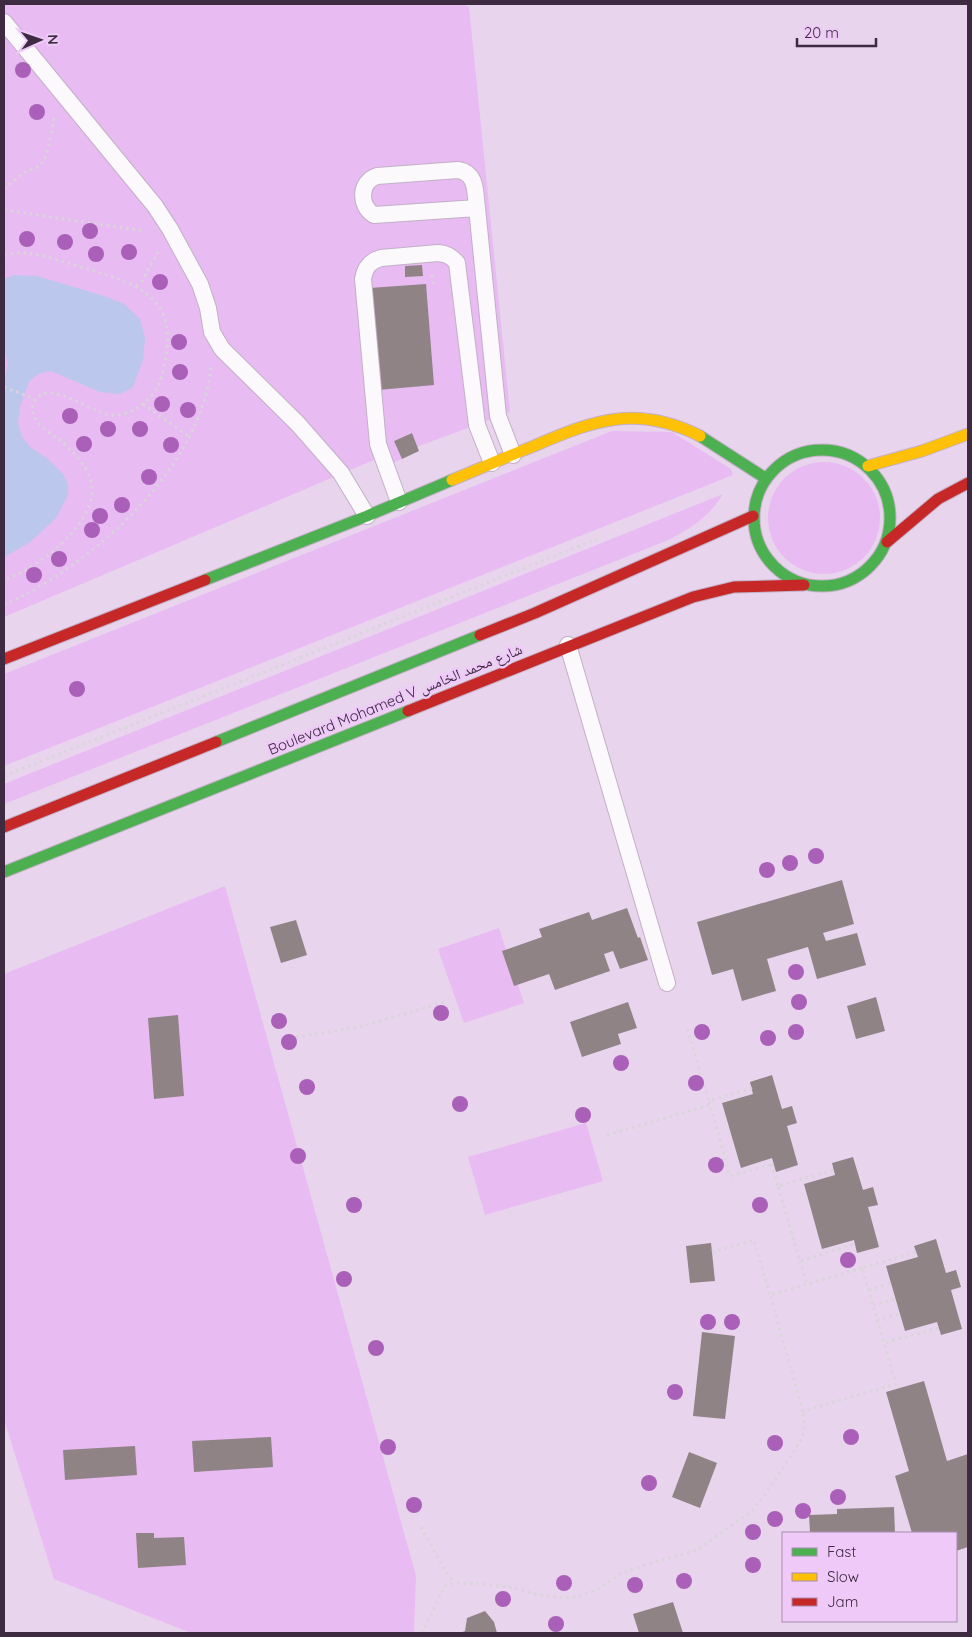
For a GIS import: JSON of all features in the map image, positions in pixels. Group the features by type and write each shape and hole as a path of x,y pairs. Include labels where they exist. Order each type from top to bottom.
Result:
{"main road":[{"path":"4,659 367,516 578,427 608,420 636,418 668,422 699,434 766,478"},
{"path":"868,466 922,451 968,434"},
{"path":"887,542 891,514 884,488 868,466 848,454 825,449 802,452 782,462 766,478 756,496 753,516 756,538 767,559 783,575 804,585 829,587 854,579 874,564 887,542 933,502 968,483"},
{"name":"Boulevard Mohamed V شارع محمد الخامس","path":"4,827 535,613 753,516"},
{"name":"Boulevard Mohamed V شارع محمد الخامس","path":"4,872 568,646 709,592 749,586 804,585"}],"lane":[{"path":"4,22 155,206 200,284 208,308 212,332 222,349 298,424 342,473 367,516"},
{"path":"477,208 374,215 365,207 363,201 364,188 371,178 377,176 464,171 473,178 477,208 498,416 512,455"},
{"path":"399,502 378,444 363,279 368,265 374,260 438,253 452,257 457,263 477,424 492,464"},
{"path":"568,646 667,983"}],"path":[{"path":"4,189 23,173 40,166 50,140 60,91"},
{"path":"4,210 139,230 170,229 142,281 136,286"},
{"path":"4,255 26,253 40,255 111,276 136,286 154,299 166,320 167,334 164,365 159,384 148,400 137,410 109,415 53,393 42,394 35,399 32,408 36,419 43,428 62,442 82,464 90,479 91,498 84,516 73,532 58,548 41,561 4,580"},
{"path":"4,604 53,579 90,553 121,526 169,471 205,399 213,355 212,332"},
{"path":"4,387 35,399"},
{"path":"143,404 188,436"},
{"path":"4,776 597,539"},
{"path":"296,1037 360,1027 445,1002"},
{"path":"687,1029 730,1176 773,1164 807,1284"},
{"path":"607,1135 752,1088"},
{"path":"778,1186 834,1170"},
{"path":"422,1633 445,1586 454,1583 483,1584 510,1587 540,1595 563,1598 580,1596 598,1589 620,1574 697,1550 752,1511 802,1439 804,1428 803,1411 754,1240 712,1252"},
{"path":"800,1261 855,1244"},
{"path":"770,1294 916,1252"},
{"path":"803,1411 896,1384 862,1268"},
{"path":"868,1290 891,1283"},
{"path":"873,1305 895,1298"},
{"path":"877,1320 900,1314"},
{"path":"884,1344 938,1328"},
{"path":"421,1527 454,1583"}],"shaded area":[{"path":"4,4 461,4 469,7 510,412 417,447 411,433 394,441 402,459 392,463 388,454 4,617"},
{"path":"612,431 672,432 731,469 733,475 4,766 4,674"},
{"path":"824,462 846,466 864,478 876,496 880,518 876,540 864,558 846,570 824,574 802,570 784,558 772,540 768,518 772,496 784,478 802,466"},
{"path":"723,494 712,509 698,522 666,541 4,804 4,784"},
{"path":"225,886 416,1576 414,1633 191,1633 54,1579 4,1419 4,974"},
{"path":"499,928 506,950 502,951 524,1003 464,1023 438,949"},
{"path":"586,1123 603,1181 485,1215 468,1157"}],"water":[{"path":"14,275 37,276 124,304 140,319 145,338 143,360 133,387 120,394 100,392 51,371 38,374 29,382 20,406 18,423 22,437 30,447 48,459 63,474 68,484 68,495 56,518 29,543 4,557 4,381 8,364 4,348 4,279"}],"building":[{"path":"422,265 423,276 405,277 405,266"},
{"path":"426,284 434,385 378,390 369,288"},
{"path":"412,433 419,451 402,459 394,441"},
{"path":"842,880 854,924 823,933 826,941 857,933 866,965 817,979 808,947 767,959 776,991 742,1001 733,969 712,975 697,922"},
{"path":"627,908 648,960 620,969 613,951 604,954 610,971 555,990 549,974 514,986 502,951 542,937 539,929 589,912 592,920"},
{"path":"296,920 307,955 281,963 270,927"},
{"path":"876,997 885,1031 856,1039 847,1006"},
{"path":"628,1002 637,1028 618,1034 621,1044 582,1057 570,1022"},
{"path":"178,1015 184,1096 154,1099 148,1018"},
{"path":"772,1075 782,1109 792,1106 797,1123 787,1126 798,1165 776,1172 772,1158 741,1168 722,1103 753,1094 750,1082"},
{"path":"853,1157 863,1190 873,1187 878,1205 868,1207 879,1247 857,1253 854,1240 822,1249 804,1184 835,1175 832,1163"},
{"path":"936,1239 946,1273 956,1270 961,1287 951,1290 962,1329 941,1335 937,1322 905,1331 886,1266 918,1257 914,1246"},
{"path":"711,1243 715,1281 690,1283 686,1246"},
{"path":"702,1332 735,1336 725,1419 693,1416"},
{"path":"924,1381 947,1461 968,1454 968,1547 957,1551 957,1532 912,1532 895,1476 909,1471 886,1392"},
{"path":"271,1437 273,1467 194,1472 192,1441"},
{"path":"135,1446 137,1475 65,1480 63,1450"},
{"path":"689,1452 717,1463 700,1508 672,1497"},
{"path":"894,1507 895,1532 810,1532 809,1515 837,1514 837,1509"},
{"path":"136,1533 154,1533 154,1538 184,1537 186,1565 138,1568"},
{"path":"673,1602 683,1633 639,1633 633,1614"},
{"path":"485,1611 494,1622 497,1633 460,1633 465,1631 467,1618"}],"traffic: fast":[{"path":"700,436 765,478"},
{"path":"822,450 848,455 860,461 870,470 879,480 885,492 890,518 885,544 879,556 870,566 860,575 848,581 822,586 796,581 784,575 774,566 765,556 759,544 754,518 759,492 765,480 774,470 784,461 796,455 822,450"},
{"path":"205,580 452,480"},
{"path":"216,742 480,635"},
{"path":"4,872 408,711"}],"traffic: slow":[{"path":"452,480 576,429 616,419 656,420 677,426 700,436"},
{"path":"868,466 922,451 968,434"}],"traffic: jam":[{"path":"887,542 938,499 968,483"},
{"path":"480,635 535,613 753,516"},
{"path":"4,659 205,580"},
{"path":"408,711 693,597 734,587 804,585"},
{"path":"4,827 216,742"}]}
